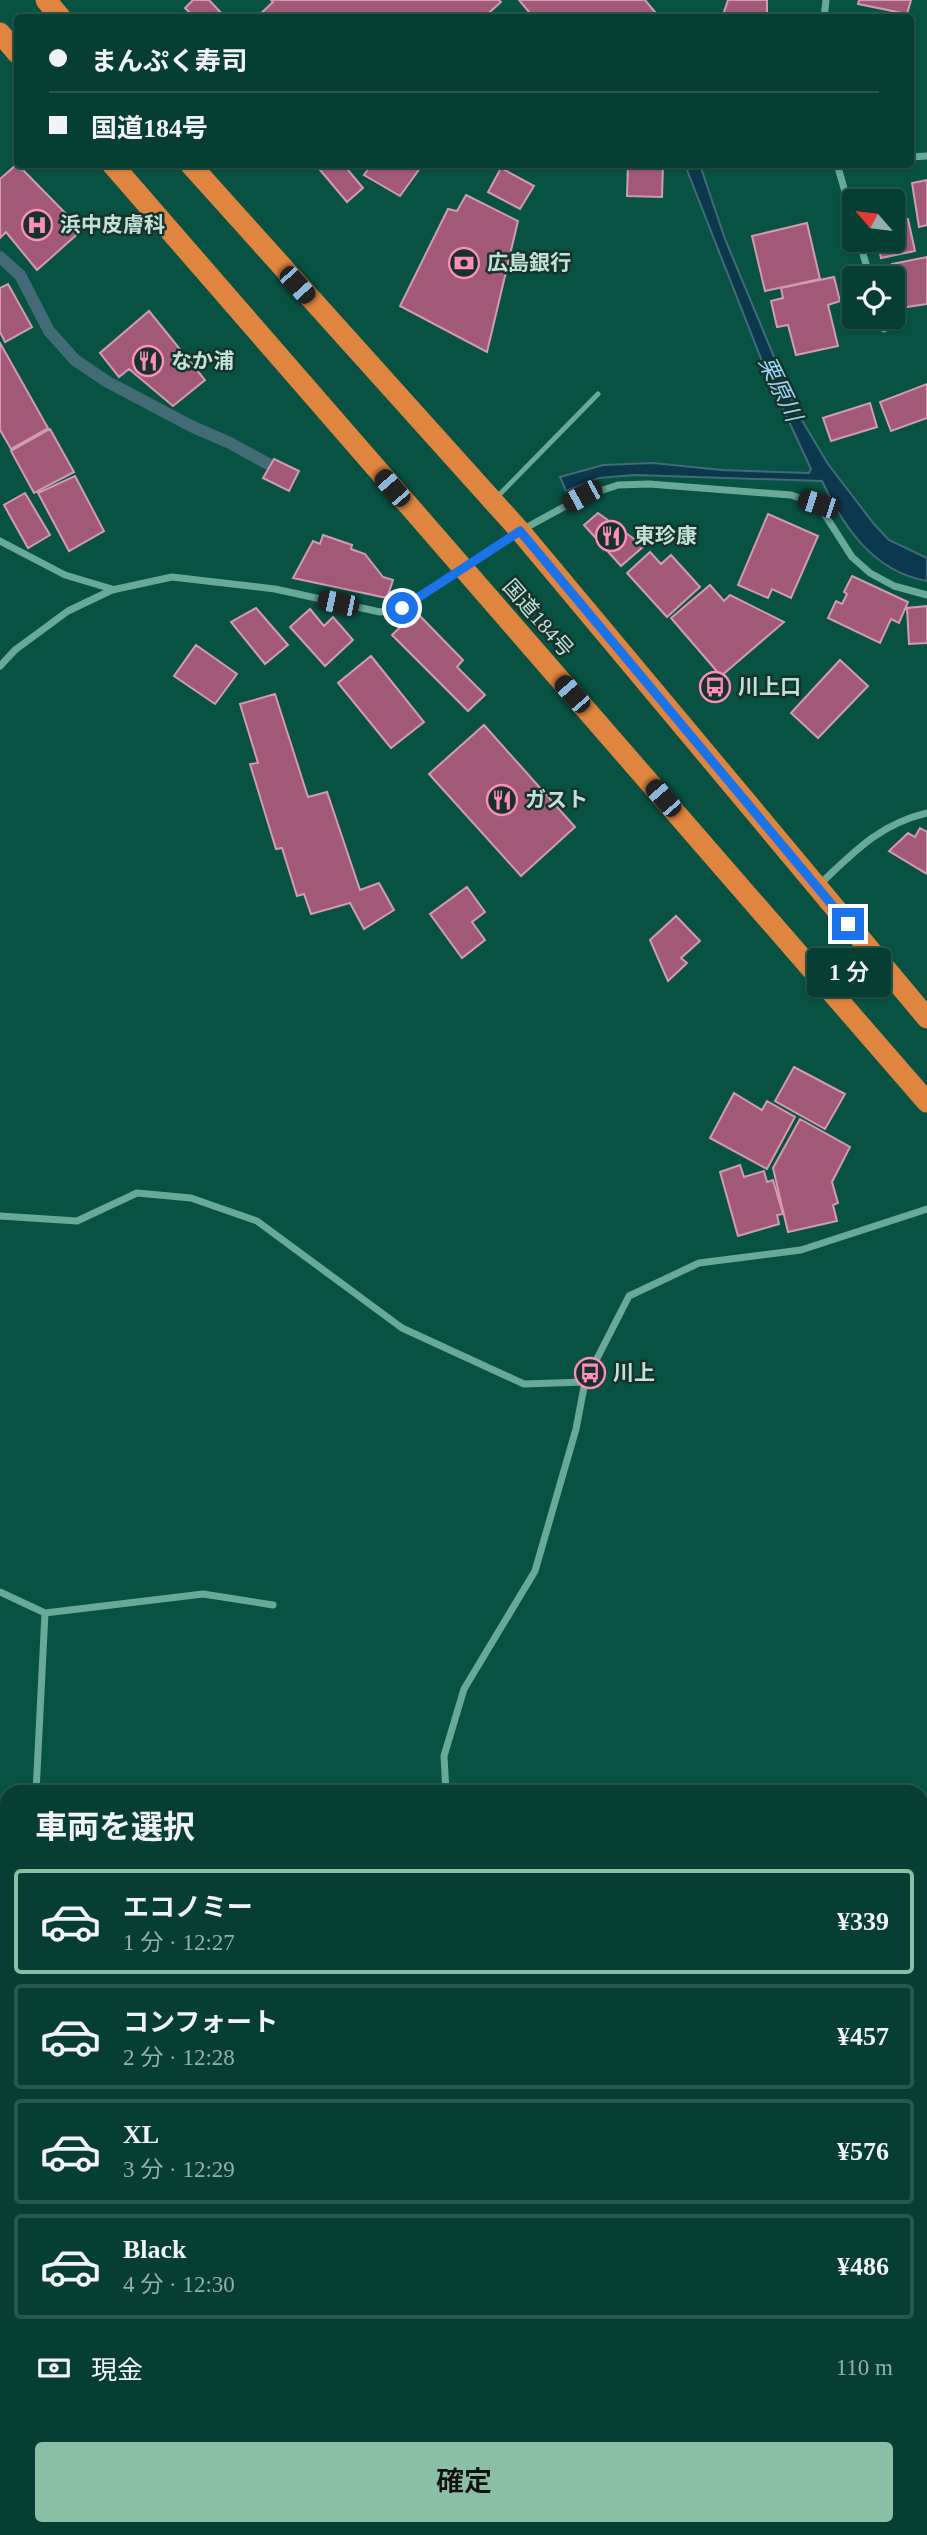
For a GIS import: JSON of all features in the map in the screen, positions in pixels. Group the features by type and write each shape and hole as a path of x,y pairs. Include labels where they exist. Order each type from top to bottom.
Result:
{"highway":[{"path":"46,0 58,14"},
{"path":"0,33 14,49"},
{"name":"国道184号","path":"115,168 927,1102"},
{"name":"国道184号","path":"194,168 520,531 927,1018"}],"street":[{"path":"838,168 844,189"},
{"path":"0,666 15,650 68,611 113,590 172,577 275,589 380,612 402,608 520,531 582,496 618,485 649,484 791,495 818,504 852,557 870,573 894,586 927,595"},
{"path":"0,541 65,575 113,590"},
{"path":"817,887 871,836 911,817 927,813"},
{"path":"0,1216 77,1221 137,1193 191,1198 257,1221 402,1328 524,1384 585,1382"},
{"path":"446,1785 444,1756 464,1689 535,1571 576,1429 585,1382 629,1296 699,1263 801,1250 927,1209"},
{"path":"0,1592 45,1613 203,1594 273,1605"},
{"path":"36,1785 45,1613"}],"lane":[{"path":"492,502 598,394"}],"water":[{"name":"栗原川","path":"686,168 701,168 725,239 797,412 828,464 874,524 889,540 927,558 927,581 891,568 862,545 840,515 822,481 634,475 599,478 566,491 560,477 603,465 653,463 722,470 809,473 811,469 767,374"}],"building":[{"path":"193,0 209,0 222,14 191,14 185,8"},
{"path":"271,0 501,2 488,14 260,14 273,2"},
{"path":"519,0 645,0 657,14 531,14"},
{"path":"728,0 767,0 767,14 723,14"},
{"path":"859,0 911,0 907,14 858,4"},
{"path":"14,167 21,168 82,230 37,270 6,232 0,238 0,179"},
{"path":"318,168 346,168 363,188 347,202"},
{"path":"369,168 420,168 400,196 364,175"},
{"path":"501,168 534,186 520,209 488,192"},
{"path":"628,168 663,168 662,197 627,196"},
{"path":"927,180 927,225 919,227 912,183"},
{"name":"広島銀行","path":"466,195 518,221 487,352 400,306 448,209 457,211"},
{"path":"905,219 908,219 915,251 881,258 880,252 905,252"},
{"path":"807,223 820,279 765,291 752,236"},
{"path":"927,257 927,304 905,307 905,266 892,264"},
{"path":"834,277 840,301 828,305 838,346 796,355 788,325 777,327 771,301 783,298 781,288"},
{"path":"8,284 32,327 5,342 0,332 0,288"},
{"name":"なか浦","path":"149,311 205,380 173,406 129,369 119,377 100,353"},
{"path":"0,343 48,428 11,449 0,430"},
{"path":"927,384 927,418 891,431 880,402"},
{"path":"870,403 877,427 831,441 823,418"},
{"path":"50,429 74,472 34,493 11,451"},
{"path":"274,459 299,471 289,491 263,478"},
{"path":"75,476 104,531 69,551 38,493"},
{"path":"25,493 50,535 28,548 4,505"},
{"name":"東珍康","path":"598,513 644,546 621,566 584,525"},
{"path":"768,514 818,536 791,598 772,589 768,598 738,585"},
{"path":"323,535 352,545 351,549 365,554 383,577 393,580 387,598 293,578 313,541 320,544"},
{"path":"650,552 661,564 671,555 700,587 667,617 627,573"},
{"path":"852,576 908,602 899,623 891,619 880,643 828,618 836,601 842,604 847,594 844,592"},
{"path":"710,585 724,601 730,595 784,622 721,676 671,618"},
{"path":"927,606 927,643 909,644 907,608"},
{"path":"256,608 288,645 265,664 231,622"},
{"path":"310,609 324,626 333,617 353,640 325,666 290,627"},
{"path":"416,612 463,660 457,667 485,695 468,711 392,635"},
{"path":"196,645 237,674 215,704 174,676"},
{"path":"371,656 424,722 391,748 338,683"},
{"path":"840,660 868,686 818,738 791,713"},
{"path":"275,694 308,797 327,792 360,890 379,883 394,910 364,929 350,903 311,914 304,894 297,896 282,848 276,849 250,764 258,763 240,704"},
{"name":"ガスト","path":"484,725 575,827 521,876 429,774"},
{"path":"920,828 927,832 927,874 889,851 908,833 915,837"},
{"path":"467,887 485,912 472,922 485,940 462,958 430,914"},
{"path":"676,916 700,941 681,958 687,963 668,981 650,940"},
{"path":"794,1067 845,1094 825,1129 775,1101"},
{"path":"734,1093 762,1110 767,1101 795,1117 767,1169 710,1138"},
{"path":"800,1119 850,1147 832,1182 838,1203 833,1205 837,1221 788,1232 773,1168"},
{"path":"740,1165 744,1177 764,1171 767,1182 773,1180 783,1214 777,1215 779,1224 738,1236 720,1172"}],"waterway":[{"path":"0,257 20,275 49,331 75,360 106,381 270,465"}],"place":[{"name":"浜中皮膚科","path":"37,225"},
{"name":"広島銀行","path":"464,263"},
{"name":"なか浦","path":"148,361"},
{"name":"東珍康","path":"611,536"},
{"name":"川上口","path":"715,687"},
{"name":"ガスト","path":"502,800"},
{"name":"川上","path":"590,1373"}],"route":[{"path":"402,608 520,531 848,924"}]}
